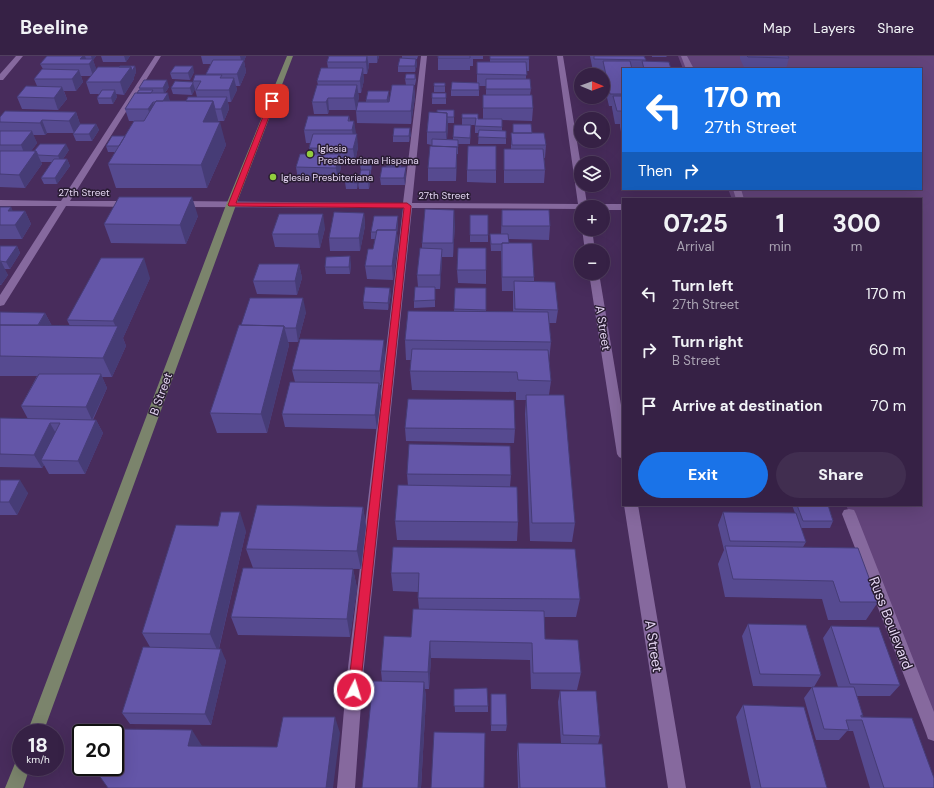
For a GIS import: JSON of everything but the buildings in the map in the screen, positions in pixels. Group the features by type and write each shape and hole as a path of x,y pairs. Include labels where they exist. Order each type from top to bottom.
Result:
{"main road":[{"name":"B Street","path":"38,724 231,205 290,56"},
{"path":"14,788 19,776"}],"street":[{"path":"0,78 20,56"},
{"path":"0,303 158,56"},
{"path":"346,788 355,676 424,56"},
{"path":"560,56 582,200"},
{"path":"684,56 690,68"},
{"name":"27th Street","path":"0,203 144,204"},
{"name":"27th Street","path":"168,204 574,207"},
{"name":"27th Street","path":"610,207 622,207"},
{"name":"A Street","path":"595,280 622,448"},
{"name":"A Street","path":"631,506 677,788"},
{"name":"Russ Boulevard","path":"849,514 934,733"}],"shaded area":[{"path":"678,56 934,56 934,720 846,506 922,506 922,198 732,198 728,190 922,190 922,68 683,68"}],"place":[{"name":"Iglesia Presbiteriana Hispana","path":"310,154"},
{"name":"Iglesia Presbiteriana","path":"273,177"}],"route":[{"path":"272,101 231,205 407,206 354,690"}]}
